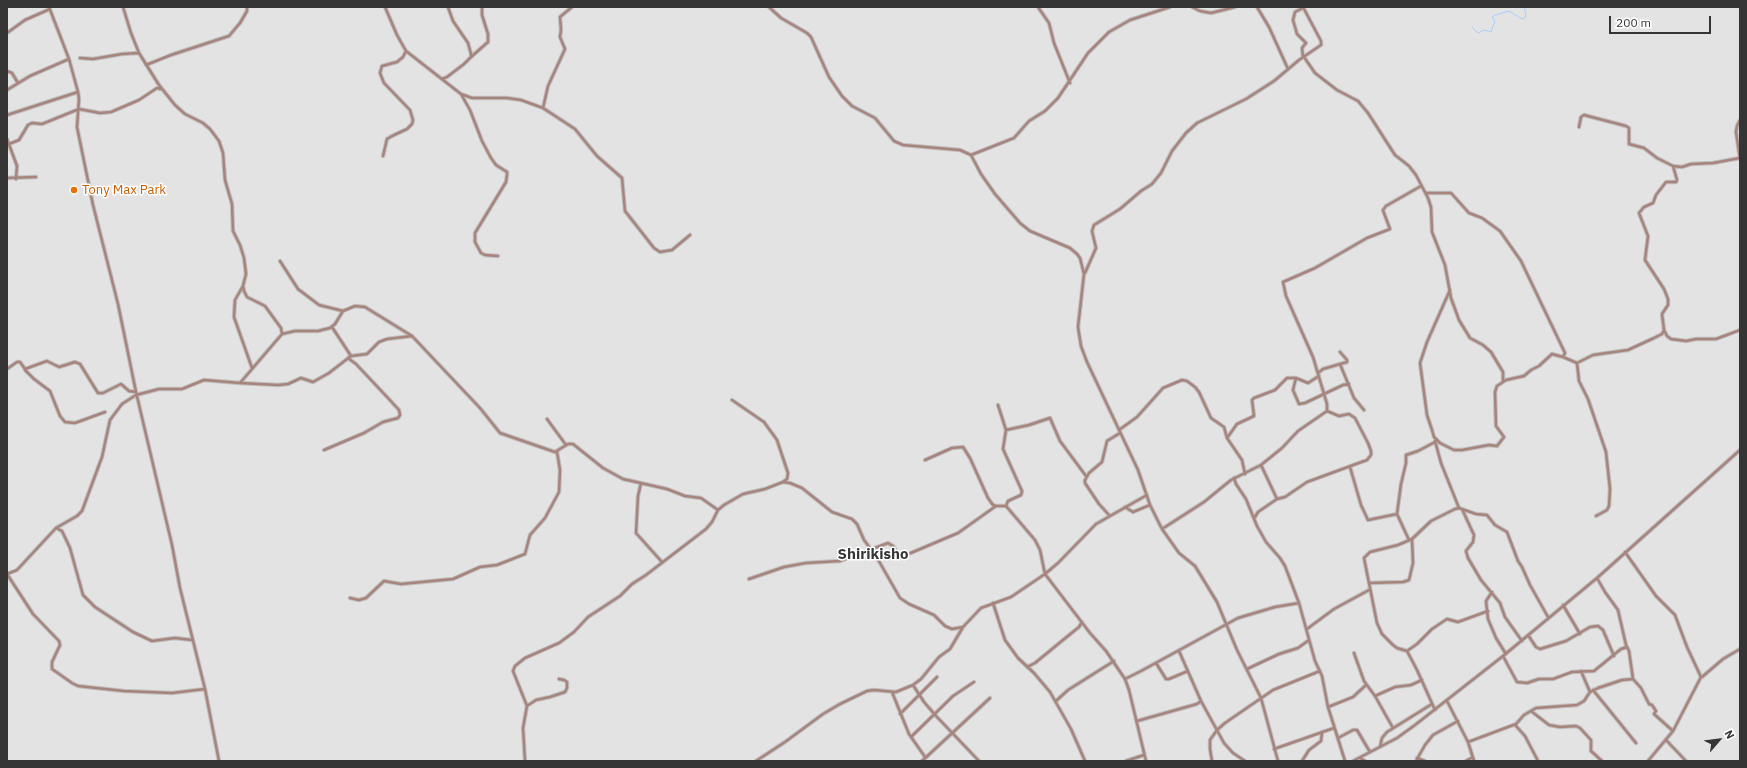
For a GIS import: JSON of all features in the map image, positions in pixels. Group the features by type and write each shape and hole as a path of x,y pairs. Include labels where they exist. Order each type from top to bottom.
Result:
{"street":[{"path":"123,7 139,53 161,89 175,105 210,129 219,141 223,153 225,180 232,204 233,231 240,245 244,258 246,274 243,286 235,300 235,323 252,368"},
{"path":"146,65 171,55 230,36 248,10 247,7"},
{"path":"385,7 397,35 406,51 461,94 472,98 514,98 544,108 575,129 597,156 622,178 626,211 654,248 660,252 672,250 690,235"},
{"path":"448,7 453,21 468,43 471,57"},
{"path":"441,79 448,77 488,42 488,34 482,15 482,7"},
{"path":"544,108 548,86 565,49 560,37 560,17 572,7"},
{"path":"769,7 781,18 807,33 811,37 829,77 842,96 852,106 876,118 894,141 903,145 960,150 971,155 981,174 995,194 1020,223 1030,231 1074,251 1080,258 1084,274"},
{"path":"1038,7 1049,23 1054,44 1070,82"},
{"path":"971,155 1014,138 1029,121 1052,105 1070,82 1088,53 1109,32 1130,20 1170,7"},
{"path":"1192,7 1200,11 1211,13 1235,7"},
{"path":"1257,7 1269,27 1288,69"},
{"path":"7,33 25,20 49,8 69,59 78,92 78,135 93,205 114,289 192,640 205,689 219,761"},
{"path":"1278,761 1260,698 1227,625 1198,571 1179,553 1162,529 1150,505 1138,470 1119,432 1081,346 1078,327 1079,317 1084,274 1096,248 1092,231 1094,225 1120,209 1141,191 1152,184 1161,173 1172,151 1186,133 1197,123 1246,99 1274,81 1288,69 1304,57 1321,44 1303,8 1295,12 1293,20 1297,34 1305,43 1302,48 1304,57 1315,73 1337,90 1354,98 1361,104 1395,155 1412,169 1426,193 1431,207 1432,232 1445,265 1455,310 1470,338 1483,345 1491,352 1503,372 1503,381"},
{"path":"383,156 387,139 407,129 412,124 413,120 410,110 384,82 380,73 382,66 397,62 403,57 406,51"},
{"path":"80,58 93,59 122,54 139,53"},
{"path":"7,90 30,76 69,59"},
{"path":"7,71 12,73 18,83"},
{"path":"9,144 19,140 30,124 42,124 79,109 100,113 112,112 139,100 157,88 161,89"},
{"path":"7,115 78,92"},
{"path":"461,94 470,110 482,141 491,158 496,165 507,172 508,175 506,182 475,233 474,238 481,253 485,255 498,256"},
{"path":"1579,127 1581,117 1584,114 1626,126 1629,128 1629,144 1644,148 1657,158 1673,166 1682,167 1740,159 1736,132 1740,120"},
{"path":"7,139 17,170 16,179"},
{"path":"1673,166 1677,180 1676,182 1666,182 1656,195 1653,203 1644,207 1639,213 1648,236 1645,260 1664,289 1668,299 1668,305 1662,314 1664,330 1667,336 1671,339 1686,341 1696,339 1716,339 1740,330"},
{"path":"7,178 16,179 36,177"},
{"path":"1327,411 1327,404 1313,357 1286,296 1283,282 1315,268 1357,243 1390,229 1384,213 1386,206 1421,186"},
{"path":"1426,193 1451,193 1469,213 1482,218 1500,231 1521,261 1548,319 1564,348 1565,355 1563,357"},
{"path":"280,261 298,289 319,305 343,311"},
{"path":"243,286 247,296 262,304 268,310 281,328 282,334"},
{"path":"1450,290 1427,342 1420,363 1427,415 1441,463 1474,535 1473,542 1467,548 1466,553 1481,580 1500,603 1505,617 1522,641"},
{"path":"240,383 282,334 295,331 324,330 332,327 343,311 355,306 365,307 412,336 483,412 497,431 557,452"},
{"path":"324,450 364,433 383,422 398,418 400,415 398,410 388,398 349,357 332,327"},
{"path":"1577,364 1593,355 1628,350 1662,334 1664,330"},
{"path":"25,369 47,361 59,367 76,362 80,364 98,393 103,393 123,384 129,391 136,393 159,389 182,389 204,380 278,385 288,384 301,378 313,382 329,373 349,357 364,355 376,344 384,340 412,336"},
{"path":"1227,438 1237,424 1254,416 1252,400 1254,398 1276,390 1287,378 1296,378 1308,383 1323,369 1347,361 1340,352"},
{"path":"1434,437 1440,443 1454,450 1489,445 1498,446 1504,437 1496,426 1495,389 1503,381 1522,377 1539,366 1552,354 1563,357 1577,364"},
{"path":"7,369 19,362 34,379 50,391 60,416 65,422 75,423 105,412"},
{"path":"1340,364 1354,398 1364,410"},
{"path":"1577,364 1579,380 1588,399 1606,452 1610,489 1610,506 1607,510 1596,516"},
{"path":"1296,378 1293,390 1300,404 1305,404 1323,394 1349,384"},
{"path":"1109,515 1105,513 1085,483 1086,476 1102,462 1107,441 1137,416 1163,388 1182,380 1195,387 1211,418 1224,427 1227,438 1242,460 1245,474"},
{"path":"136,393 122,404 110,420 102,457 82,511 77,516 56,528 17,570 7,574 33,614 59,641 60,645 52,662 52,668 72,683 78,686 124,691 172,693 205,689"},
{"path":"525,761 523,728 527,706 513,671 518,663 559,643 574,632 588,617 620,596 632,584 710,526 718,510 743,494 765,489 787,479 788,473 777,440 764,422 732,400"},
{"path":"998,405 1006,430 1004,449 1022,491 1021,495 1008,501 1006,506"},
{"path":"1162,529 1204,502 1234,478 1261,465 1282,448 1298,431 1327,411"},
{"path":"1255,518 1258,512 1277,500 1285,497 1307,482 1350,467 1367,460 1371,456 1370,447 1355,418 1349,414 1339,416 1327,411"},
{"path":"1006,430 1029,426 1050,418 1060,441 1086,476"},
{"path":"547,419 566,446"},
{"path":"1409,540 1398,514 1406,455 1418,451 1435,442"},
{"path":"557,452 571,444 577,445 611,473 623,479 667,488 685,496 701,498 718,510"},
{"path":"925,460 952,448 963,447 970,458 988,498 993,505 996,506"},
{"path":"1353,761 1397,738 1447,701 1506,654 1548,617 1597,578 1740,450"},
{"path":"350,598 359,600 366,598 384,582 401,584 453,579 480,566 497,565 525,554 530,536 545,518 559,492 560,470 557,452"},
{"path":"1261,465 1277,500"},
{"path":"1350,467 1361,505 1368,520 1398,514"},
{"path":"1234,478 1235,484 1246,499 1257,526 1266,542 1283,563 1299,603 1315,661 1320,671 1328,707 1344,761"},
{"path":"783,482 802,488 832,512 854,521 860,528 864,540 871,549 893,587 904,601 934,615 948,628 952,629 963,627"},
{"path":"641,483 638,496 636,533 662,562"},
{"path":"756,761 823,714 845,702 874,690 900,692 913,684 925,675 939,657 950,649 963,627 976,612 993,603 1011,597 1045,574 1058,563 1096,524 1109,515 1147,495"},
{"path":"1125,507 1133,512 1150,505"},
{"path":"750,580 784,567 806,563 840,561 888,543 893,546 899,554 902,556 906,555 958,533 996,506 1006,506 1035,540 1040,550 1045,574 1114,661 1125,679 1137,721 1146,761"},
{"path":"1435,710 1407,651 1398,648 1382,634 1377,623 1369,590 1365,556 1370,552 1398,546 1412,538 1431,520 1455,509 1487,515 1495,525 1507,532 1518,561 1548,617"},
{"path":"56,528 62,531 70,548 83,595 95,607 145,639 156,641 175,638 192,640"},
{"path":"1369,582 1403,582 1409,580 1413,563 1412,538"},
{"path":"1625,552 1656,596 1675,615 1687,647 1701,677"},
{"path":"1597,578 1618,610 1629,651 1633,679 1641,688 1649,704 1652,705 1656,711 1654,714 1672,731"},
{"path":"1307,629 1334,609 1369,590"},
{"path":"1492,592 1486,600 1491,627 1500,646 1506,654"},
{"path":"993,603 1005,640 1014,654 1043,683 1056,701 1078,743 1085,761"},
{"path":"1125,679 1244,616 1275,607 1299,603"},
{"path":"1563,605 1580,634"},
{"path":"1407,651 1417,644 1432,629 1447,619 1458,622 1488,611"},
{"path":"1027,666 1042,657 1079,627 1082,622"},
{"path":"1079,627 1086,627"},
{"path":"1528,635 1536,647 1540,649 1560,644 1590,627 1600,627 1614,656"},
{"path":"1247,669 1279,654 1298,648 1309,640"},
{"path":"1503,656 1514,677 1520,684 1539,679 1553,679 1567,673 1594,671 1627,647"},
{"path":"1648,761 1672,731 1701,677 1723,659 1740,649"},
{"path":"1179,651 1201,701 1217,730 1228,748 1244,761"},
{"path":"1354,653 1366,685 1375,696 1393,728"},
{"path":"1056,701 1068,690 1114,661"},
{"path":"1156,663 1166,679 1170,679 1188,671"},
{"path":"1212,761 1209,744 1217,730 1236,714 1260,698 1284,685 1320,671"},
{"path":"1581,671 1590,692"},
{"path":"900,714 937,677"},
{"path":"527,706 536,700 565,692 567,682 559,679"},
{"path":"1468,742 1516,724 1531,710 1550,706 1577,705 1584,701 1593,690 1622,680 1633,679"},
{"path":"1375,696 1396,687 1411,685 1422,680"},
{"path":"911,737 953,696 974,682"},
{"path":"913,684 935,714 979,761"},
{"path":"1328,707 1353,697 1366,685"},
{"path":"1593,690 1636,743"},
{"path":"892,692 911,737 925,757"},
{"path":"922,761 990,698"},
{"path":"1137,721 1197,704 1201,701"},
{"path":"1447,701 1468,742 1474,761"},
{"path":"1380,747 1382,738 1393,728 1432,704"},
{"path":"1531,710 1549,725 1560,727 1576,726 1580,728 1591,740 1591,751 1602,761"},
{"path":"1425,761 1416,759 1433,735 1458,720"},
{"path":"1516,724 1518,729 1525,736 1538,761"},
{"path":"1274,749 1334,728"},
{"path":"1338,738 1353,730 1357,730 1370,752"},
{"path":"1302,761 1309,750 1321,741 1322,732"},
{"path":"1666,740 1686,761"},
{"path":"1126,761 1144,755"},
{"path":"1466,761 1473,757"},
{"path":"1360,758 1365,761"}],"waterway":[{"path":"1472,27 1478,33 1484,30 1491,32 1495,21 1492,17 1509,11 1522,19 1525,18 1526,14 1524,7"}],"place":[{"name":"Tony Max Park","path":"74,190"}],"district":[{"name":"Shirikisho","path":"873,555"}]}
